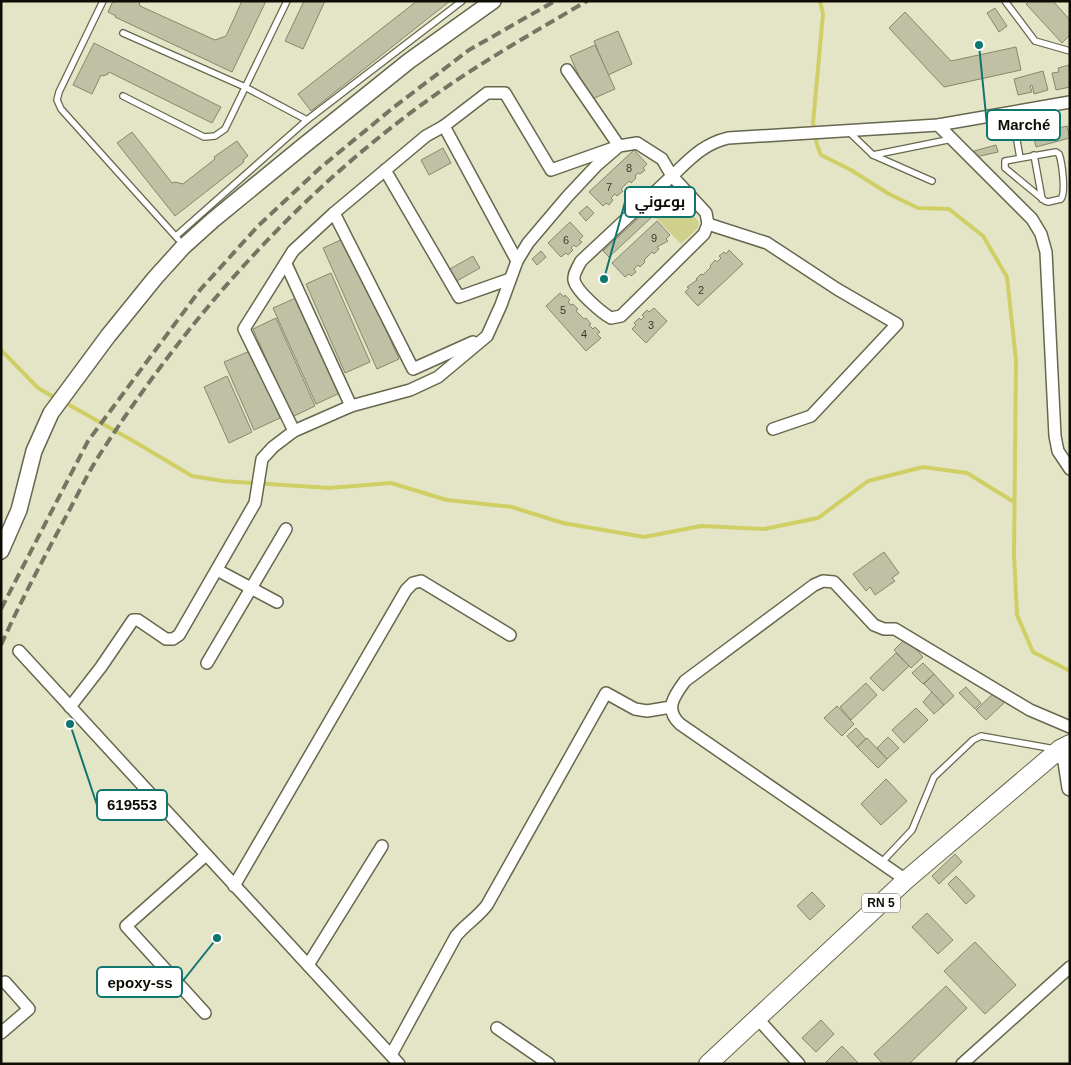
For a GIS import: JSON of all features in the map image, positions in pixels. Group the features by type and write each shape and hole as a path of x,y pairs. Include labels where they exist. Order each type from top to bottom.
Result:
{"main road":[{"path":"1,550 18,510 34,450 51,413 149,285 180,241 213,220 302,146 410,61 493,1"},
{"path":"1066,743 1066,762 1070,788"},
{"name":"RN 5","path":"708,1064 906,880 1066,743"}],"street":[{"path":"567,70 619,146"},
{"path":"294,431 244,329 294,251 334,213 426,136 444,126 487,93 505,93 551,170 619,146 637,143 662,159 672,176 706,213 708,224 704,234 621,316 611,318 603,313 580,290 574,281 575,271 580,261 672,176 698,152 716,141 728,138 938,125 1070,102"},
{"path":"938,125 1032,219 1041,234 1046,252 1055,436 1058,451 1070,469"},
{"path":"444,126 517,261"},
{"path":"70,707 101,667 133,620 138,620 166,639 173,639 179,635 255,503 262,459 273,447 294,431 350,406 410,390 438,377 487,336 517,261 528,243 596,165 619,146"},
{"path":"385,170 459,297 510,279"},
{"path":"334,213 413,369 487,336"},
{"path":"708,224 767,243 837,289 897,324 811,416 773,430"},
{"path":"286,264 350,406"},
{"path":"207,663 286,529"},
{"path":"217,570 276,602"},
{"path":"234,886 406,590 413,583 421,580 510,635"},
{"path":"906,880 673,718 671,707 676,693 685,682 814,586 823,581 834,582 874,625 884,629 895,629 1030,710 1070,727"},
{"path":"19,651 395,1060 456,936 487,905 606,693 635,709 647,711 671,707"},
{"path":"308,965 382,846"},
{"path":"205,1013 126,926 206,855"},
{"path":"970,1061 1070,967"},
{"path":"1,1033 29,1009 5,982"},
{"path":"757,1018 799,1064"},
{"path":"497,1028 549,1064"}],"lane":[{"path":"103,1 58,92 57,100 61,109 180,241 307,120 462,1"},
{"path":"123,96 204,137 215,136 225,128 286,1"},
{"path":"1005,1 1035,41 1070,51"},
{"path":"123,33 245,87 307,120"},
{"path":"1012,112 1020,158"},
{"path":"848,131 873,155 932,181"},
{"path":"873,155 952,139"},
{"path":"1056,152 1060,156 1063,197 1048,202 1006,170 1005,161 1020,158 1056,152"},
{"path":"1034,155 1042,199"},
{"path":"880,863 912,830 934,777 974,740 981,736 1066,743"}],"green space":[{"path":"671,193 676,195 699,222 698,228 681,244 653,215 659,201"}],"building":[{"path":"113,1 139,1 140,6 215,40 226,36 242,1 266,1 232,72 115,17 108,12"},
{"path":"304,1 325,1 303,49 285,41"},
{"path":"417,1 450,1 311,111 298,94"},
{"path":"1029,1 1053,1 1070,20 1070,35 1062,43 1026,4"},
{"path":"995,8 1007,26 999,32 987,13"},
{"path":"905,12 951,61 1016,47 1021,70 944,87 889,28"},
{"path":"618,31 632,64 608,75 594,41"},
{"path":"94,43 221,107 212,123 109,72 103,76 101,75 92,94 73,85"},
{"path":"595,45 615,89 590,100 570,56"},
{"path":"1069,65 1070,87 1056,90 1052,73 1059,72 1058,68"},
{"path":"1043,71 1048,90 1034,94 1032,85 1030,86 1032,92 1018,95 1014,79"},
{"path":"1067,126 1070,138 1036,147 1033,134"},
{"path":"132,132 172,183 183,184 215,159 214,157 237,141 248,156 243,160 244,162 175,216 117,143"},
{"path":"996,145 998,152 976,157 974,151"},
{"path":"443,148 451,163 429,175 421,160"},
{"path":"634,150 647,164 643,168 645,170 640,174 638,173 631,183 629,181 621,189 623,191 617,196 615,194 611,198 613,200 609,205 606,203 603,206 589,192"},
{"path":"587,206 594,213 586,221 579,213"},
{"path":"647,210 653,216 609,257 603,251"},
{"path":"657,221 670,235 666,239 668,241 657,247 659,249 654,254 652,252 640,267 638,265 634,269 636,272 631,276 629,274 625,277 612,263"},
{"path":"570,222 583,236 579,240 582,242 576,247 574,245 571,248 573,250 568,255 566,253 561,257 548,243"},
{"path":"345,238 399,359 377,369 323,248"},
{"path":"729,250 743,264 698,306 685,292 689,288 687,287 697,280 701,274 703,275 715,260 717,262 721,258 719,256 724,252 726,254"},
{"path":"541,251 546,257 537,265 532,259"},
{"path":"473,256 480,268 455,282 448,270"},
{"path":"331,273 370,362 345,373 306,284"},
{"path":"560,293 570,300 568,302 578,309 576,311 584,319 586,318 593,329 595,327 600,332 597,334 601,338 586,351 546,306"},
{"path":"298,297 340,393 316,404 273,308"},
{"path":"654,308 667,321 646,343 632,329 636,325 634,323 639,318 641,320 644,317 642,315 647,310 649,312"},
{"path":"276,318 315,406 292,417 253,329"},
{"path":"250,351 280,418 254,430 224,362"},
{"path":"227,376 252,432 229,443 204,387"},
{"path":"884,552 899,573 892,578 895,581 875,595 870,587 866,591 853,574"},
{"path":"906,638 923,657 911,668 894,650"},
{"path":"896,653 909,666 883,691 870,678"},
{"path":"923,663 934,674 923,684 912,673"},
{"path":"934,674 954,696 944,705 924,684"},
{"path":"866,683 877,695 851,720 840,707"},
{"path":"966,687 981,703 975,709 959,693"},
{"path":"997,690 1006,701 986,720 976,710"},
{"path":"932,692 944,705 934,714 923,702"},
{"path":"837,706 854,724 842,736 824,718"},
{"path":"916,708 928,720 904,743 892,730"},
{"path":"856,728 866,739 857,747 847,736"},
{"path":"888,737 899,748 887,759 877,748"},
{"path":"867,738 887,759 878,768 857,747"},
{"path":"886,779 907,801 881,825 861,804"},
{"path":"955,854 962,862 939,884 932,876"},
{"path":"956,876 975,896 966,904 948,884"},
{"path":"812,892 825,906 810,920 797,906"},
{"path":"927,913 953,940 938,954 912,927"},
{"path":"975,942 1016,985 985,1014 944,971"},
{"path":"946,986 967,1008 909,1064 883,1064 874,1054"},
{"path":"821,1020 834,1034 816,1052 802,1038"},
{"path":"842,1046 859,1064 828,1064 826,1062"}],"waterway":[{"path":"820,1 823,14 813,123 821,155 851,170 889,194 918,208 949,209 983,236 1007,277 1016,360 1014,555 1017,615 1033,652 1070,671"},
{"path":"1,350 38,388 57,399"},
{"path":"64,402 192,476 223,481 329,488 391,483 447,500 512,507 563,523 644,537 701,526 764,529 818,518 868,481 923,467 967,473 1014,502"}],"railway":[{"path":"1,609 88,441 200,290 258,226 320,168 394,107 469,50 555,1"},
{"path":"1,645 34,576 98,458 169,355 244,265 327,182 417,108 479,66 587,1"}],"place":[{"name":"Marché","path":"979,45"},
{"name":"بوعوني","path":"604,279"},
{"name":"619553","path":"70,724"},
{"name":"epoxy-ss","path":"217,938"}]}
